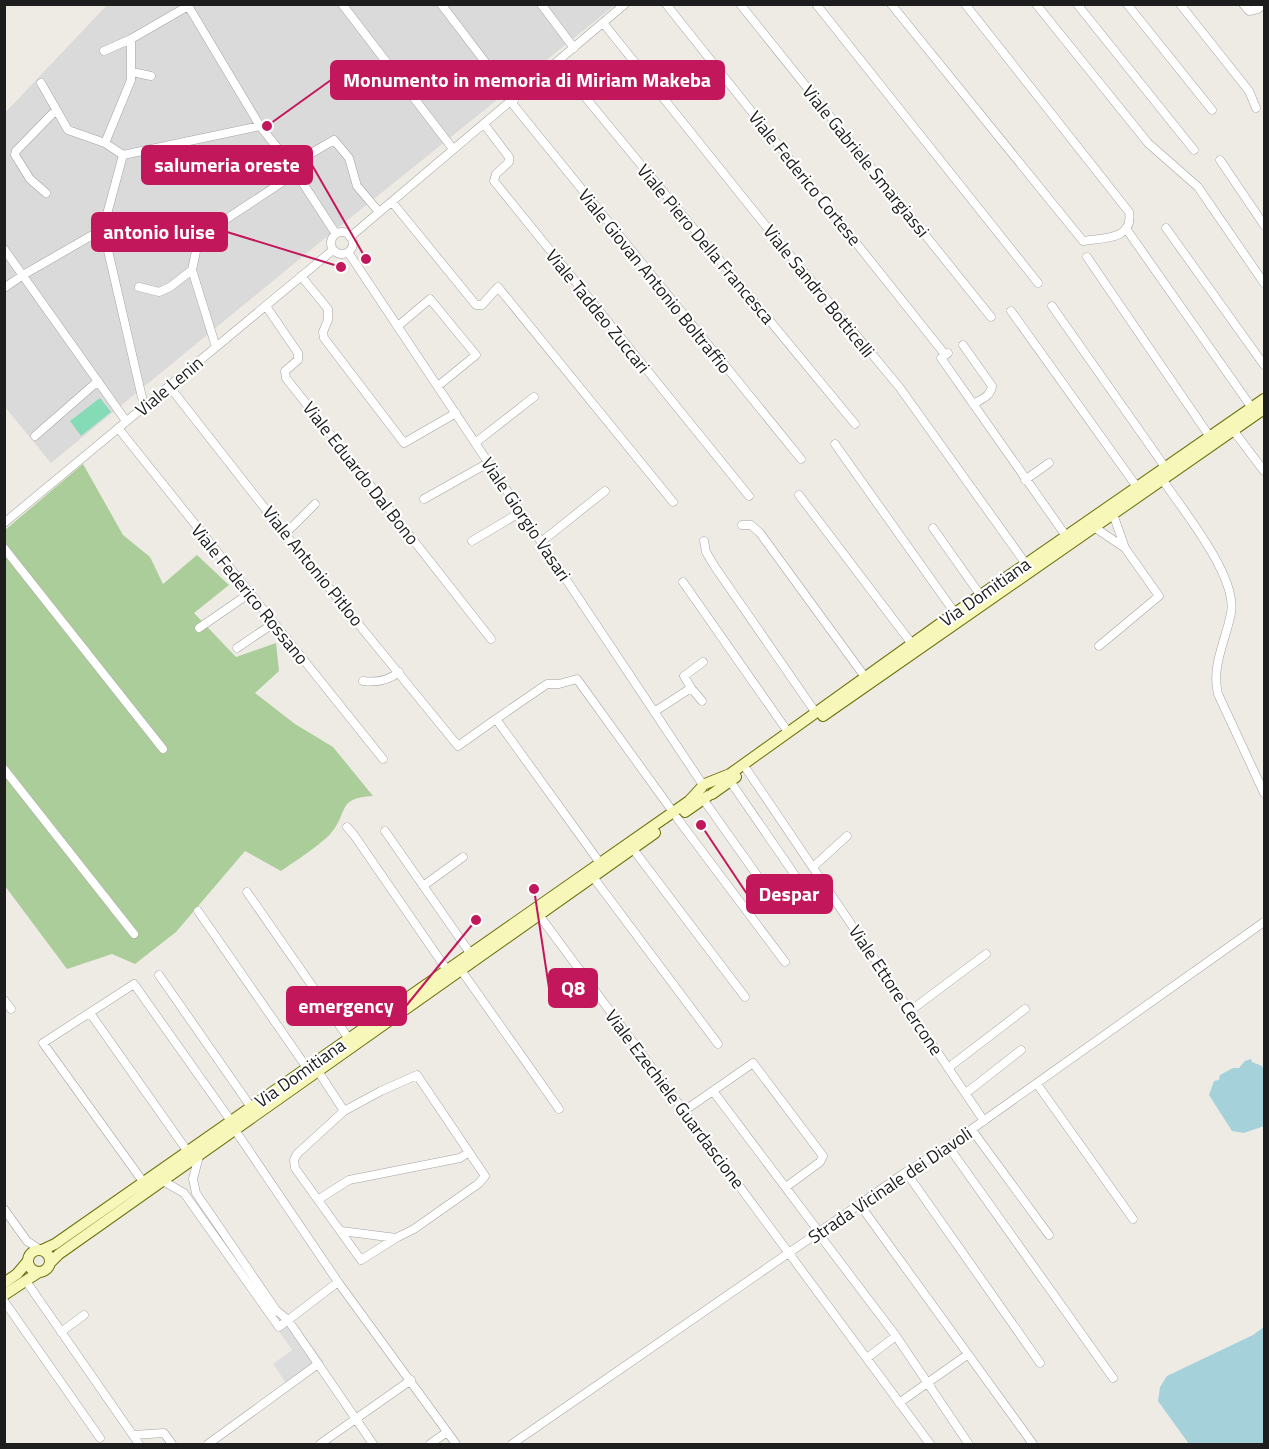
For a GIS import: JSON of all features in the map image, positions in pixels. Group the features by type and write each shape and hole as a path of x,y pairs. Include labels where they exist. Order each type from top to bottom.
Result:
{"main road":[{"name":"Via Domitiana","path":"40,1249 55,1244 144,1183 193,1154 461,970 633,849 705,791 955,613 1264,399"},
{"name":"Via Domitiana","path":"705,791 730,781 747,770 1264,409"},
{"name":"Via Domitiana","path":"233,1125 251,1107 313,1070 349,1039 470,953 600,863 675,815"},
{"name":"Via Domitiana","path":"51,1262 163,1181 193,1154"},
{"path":"4,1283 17,1274 33,1251 40,1249 48,1253 51,1262 45,1270 4,1295"},
{"path":"28,1259 33,1270 39,1272"}],"street":[{"path":"342,4 453,149"},
{"name":"Viale Giovan Antonio Boltraffio","path":"441,4 512,101 801,459"},
{"path":"541,4 574,48"},
{"path":"350,237 625,4"},
{"name":"Viale Federico Cortese","path":"666,4 946,353 940,358 973,404"},
{"name":"Viale Gabriele Smargiassi","path":"740,4 991,317"},
{"path":"816,4 1038,283"},
{"path":"891,4 1083,241 1120,235 1127,230 1130,212 965,4"},
{"path":"1036,4 1148,142 1198,187 1264,283"},
{"path":"1077,4 1194,150"},
{"path":"1127,4 1212,110"},
{"path":"1180,4 1249,91 1256,108"},
{"path":"1243,4 1249,11 1258,9 1264,4"},
{"path":"104,51 131,39 188,5 260,126 291,165 336,234"},
{"name":"Viale Sandro Botticelli","path":"604,24 900,388 1026,564"},
{"path":"105,143 131,80 131,39"},
{"name":"Viale Piero Della Francesca","path":"557,63 855,424"},
{"path":"132,72 151,76"},
{"path":"41,83 68,130 105,143 123,154 260,126"},
{"path":"46,194 30,179 15,155 56,110"},
{"name":"Viale Taddeo Zuccari","path":"484,124 509,157 509,162 496,174 494,181 749,496"},
{"path":"291,165 334,140 349,158 357,186 379,212"},
{"path":"123,154 103,230 144,406"},
{"path":"1220,160 1264,225"},
{"path":"216,347 192,270 196,242 199,237 296,173"},
{"path":"392,202 476,305 482,305 498,287 673,502"},
{"path":"179,225 196,242"},
{"path":"1166,228 1264,365"},
{"path":"4,288 22,275 103,230"},
{"path":"1127,230 1252,408"},
{"path":"344,233 350,237 352,246 348,252 341,254 333,250 331,241 336,234 344,233"},
{"path":"4,249 126,421"},
{"name":"Viale Lenin","path":"4,523 333,250"},
{"name":"Viale Giorgio Vasari","path":"348,252 654,712 781,909"},
{"path":"1087,257 1210,437"},
{"path":"139,287 159,292 170,287 192,270"},
{"path":"301,276 328,309 328,320 323,332 324,339 404,443 456,413"},
{"path":"398,326 430,299 476,355 438,386"},
{"name":"Viale Eduardo Dal Bono","path":"266,306 298,352 298,360 285,371 286,378 491,639"},
{"path":"1052,306 1165,467"},
{"path":"1011,311 1137,487"},
{"path":"963,345 992,386 992,391 988,396 973,404 1066,536"},
{"path":"35,436 98,381"},
{"name":"Viale Antonio Pitloo","path":"169,386 285,534 458,746 496,719"},
{"path":"475,443 534,397"},
{"name":"Viale Federico Rossano","path":"118,428 383,759"},
{"path":"1233,430 1264,471"},
{"path":"835,444 955,613"},
{"path":"424,499 488,463"},
{"path":"1025,480 1049,463"},
{"path":"1162,479 1212,554 1228,586 1232,603 1231,612 1215,683 1264,793"},
{"path":"541,542 605,491"},
{"path":"799,495 912,644"},
{"path":"285,534 315,504"},
{"path":"472,541 521,512"},
{"path":"1099,646 1159,596 1125,548 1113,514"},
{"path":"742,525 751,525 760,533 865,677"},
{"path":"1094,527 1125,548"},
{"path":"933,528 981,596"},
{"path":"704,541 706,552 715,567 816,713"},
{"path":"4,549 164,749"},
{"path":"684,582 788,732"},
{"path":"199,628 250,593"},
{"path":"237,648 274,623"},
{"path":"702,701 684,676 703,662"},
{"path":"363,681 375,682 390,679 399,672"},
{"path":"600,863 496,719 547,684 559,684 577,679 675,815 786,962"},
{"path":"654,712 691,688"},
{"path":"4,769 134,934"},
{"name":"Viale Ettore Cercone","path":"747,770 984,1121"},
{"path":"730,781 810,897"},
{"path":"347,827 447,970"},
{"path":"385,831 470,953"},
{"path":"813,867 847,836"},
{"path":"633,849 745,997"},
{"path":"423,886 463,857"},
{"path":"593,877 718,1044"},
{"path":"247,892 349,1039"},
{"path":"198,911 344,1111"},
{"name":"Viale Ezechiele Guardascione","path":"539,915 930,1444"},
{"name":"Strada Vicinale dei Diavoli","path":"512,1444 972,1130 1264,922"},
{"path":"910,1011 986,954"},
{"path":"461,970 559,1109"},
{"path":"159,975 251,1107"},
{"path":"144,1183 44,1043 134,984 233,1125 338,1282 456,1444"},
{"path":"4,1000 11,1009"},
{"path":"948,1068 1025,1009"},
{"path":"90,1013 193,1154 193,1179 196,1193 276,1310 288,1320 373,1444"},
{"path":"966,1093 1022,1050"},
{"path":"684,1111 753,1063 823,1156 820,1162 786,1187"},
{"path":"417,1075 469,1152 485,1176 484,1180 414,1229 361,1260 295,1168 294,1160 297,1154 344,1111 417,1075"},
{"path":"1037,1084 1132,1219"},
{"path":"713,1091 896,1336 968,1443"},
{"path":"972,1130 1049,1235"},
{"path":"948,1146 1113,1378"},
{"path":"319,1199 349,1180 460,1158 469,1152"},
{"path":"906,1173 1040,1363"},
{"path":"163,1181 184,1193 279,1327 338,1282"},
{"path":"860,1205 1033,1444"},
{"path":"4,1209 27,1241 40,1249"},
{"path":"341,1231 396,1238"},
{"path":"27,1241 28,1259"},
{"path":"26,1281 139,1444"},
{"path":"4,1301 100,1438"},
{"path":"61,1332 84,1315"},
{"path":"867,1358 896,1336"},
{"path":"899,1403 967,1355"},
{"path":"208,1444 318,1364"},
{"path":"320,1444 411,1380"},
{"path":"430,1444 447,1432"},
{"path":"133,1435 164,1433 172,1444"}],"shaded area":[{"path":"107,5 615,5 51,463 5,407 4,114"},
{"path":"293,1320 324,1362 289,1387 273,1364 292,1350 279,1331"}],"green space":[{"path":"100,398 111,412 81,436 70,421"},
{"path":"83,464 123,535 150,557 163,584 197,555 229,585 194,613 236,657 276,643 279,671 255,693 295,724 333,747 373,796 361,797 348,803 331,833 281,871 245,851 176,932 135,964 112,954 67,969 5,886 5,530"}],"water":[{"path":"1251,1059 1252,1062 1262,1066 1264,1071 1264,1126 1244,1133 1232,1131 1209,1095 1214,1081 1219,1080 1220,1075 1233,1068 1239,1068 1245,1061"},
{"path":"1264,1327 1264,1444 1189,1444 1158,1401 1160,1387 1167,1376 1253,1335"}],"place":[{"name":"Monumento in memoria di Miriam Makeba","path":"267,126"},
{"name":"salumeria oreste","path":"366,259"},
{"name":"antonio luise","path":"341,267"},
{"name":"Despar","path":"701,825"},
{"name":"Q8","path":"534,889"},
{"name":"emergency","path":"476,920"}]}
